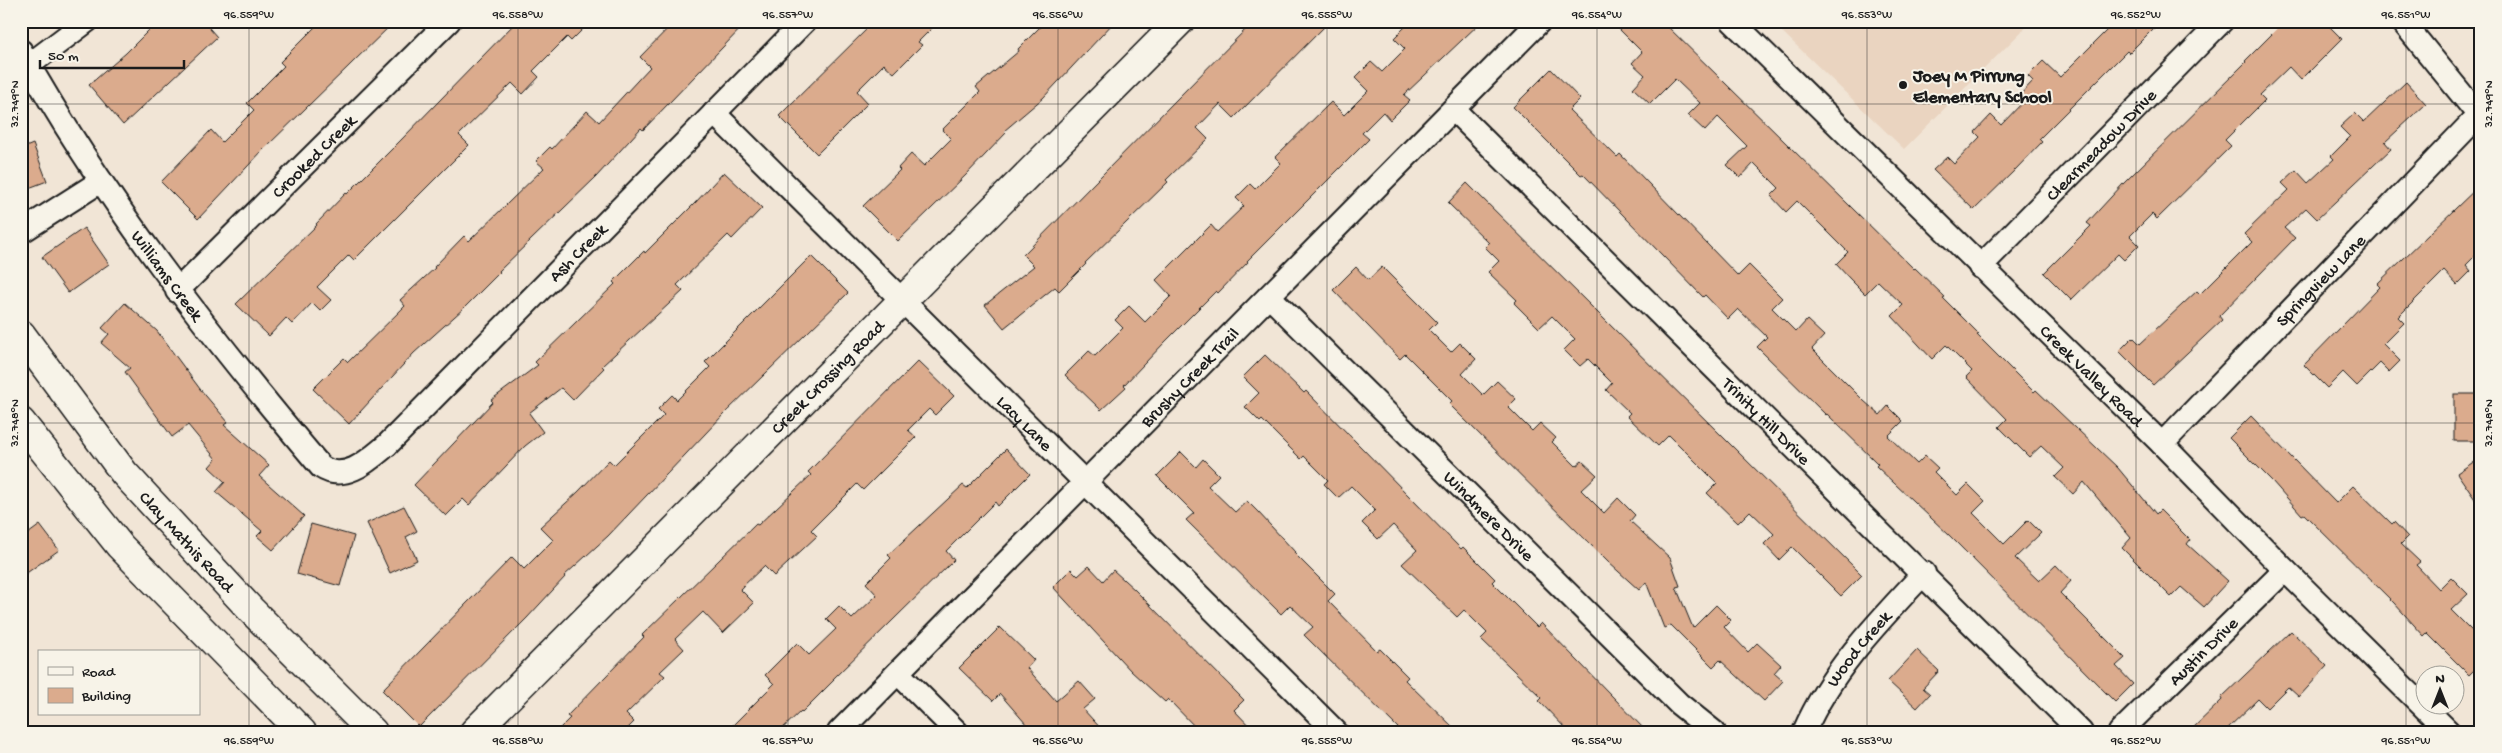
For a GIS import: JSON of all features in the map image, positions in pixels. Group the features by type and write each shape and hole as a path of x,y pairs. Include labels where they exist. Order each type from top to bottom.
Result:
{"street":[{"path":"25,58 86,21"},
{"name":"Crooked Creek","path":"178,290 449,21"},
{"name":"Ash Creek","path":"341,473 369,460 387,445 806,21"},
{"name":"Creek Crossing Road","path":"474,732 1180,21"},
{"name":"Brushy Creek Trail","path":"839,732 1540,21"},
{"name":"Creek Valley Road","path":"1732,21 2162,444 2285,570 2449,732"},
{"name":"Clearmeadow Drive","path":"1980,267 2222,21"},
{"path":"2402,21 2480,117"},
{"name":"Williams Creek","path":"25,58 101,181 178,290 260,394 321,467 329,472 341,473"},
{"name":"Trinity Hill Drive","path":"1454,110 1924,573 2081,732"},
{"name":"Lacy Lane","path":"714,113 1336,732"},
{"name":"Springview Lane","path":"2162,444 2480,117"},
{"path":"21,232 101,181"},
{"name":"Windmere Drive","path":"1269,296 1679,704 1714,732"},
{"name":"Clay Mathis Road","path":"21,334 124,473 252,611 372,732"},
{"path":"21,422 120,546 302,732"},
{"name":"Austin Drive","path":"2120,732 2285,570"},
{"name":"Wood Creek","path":"1804,732 1820,698 1851,654 1924,573"},
{"path":"898,673 957,732"}],"shaded area":[{"name":"Joey M Pirrung Elementary School","path":"1771,21 2032,21 1904,149"}],"building":[{"path":"158,21 203,21 217,37 123,125 89,85 126,53"},
{"path":"321,21 395,21 263,150 198,219 161,182 211,130 222,142 254,110 247,103 284,66 280,62"},
{"path":"517,21 591,21 571,41 567,37 533,71 539,77 523,94 512,83 459,135 469,145 354,260 349,255 317,287 331,300 320,311 312,303 292,324 286,318 269,336 236,304 317,225 346,193 401,140"},
{"path":"675,21 748,21 643,130 641,128 596,177 499,271 464,308 414,353 349,424 313,389 344,358 348,362 405,306 400,300 435,268 464,236 469,241 544,168 536,161 550,147 552,149 587,111 599,122 650,67 640,57"},
{"path":"875,21 939,21 918,42 922,45 894,73 884,64 857,91 868,103 817,154 779,116"},
{"path":"1046,21 1115,21 1043,98 1004,131 1006,133 966,175 898,241 863,206 900,170 898,168 911,154 924,166 951,139 942,130 980,92 976,87 1019,51 1018,49"},
{"path":"1254,21 1330,21 1234,118 1220,104 1197,128 1208,139 1166,180 1168,182 1059,291 1055,287 1004,328 985,305 1034,266 1023,255"},
{"path":"1411,21 1482,21 1404,95 1410,100 1390,120 1383,112 1362,133 1369,139 1247,261 1218,293 1216,291 1165,342 1124,385 1126,387 1101,410 1065,375 1089,351 1095,356 1123,328 1115,320 1129,306 1145,322 1171,296 1156,280 1211,225 1217,232 1244,206 1236,198 1250,184 1255,189 1281,163 1275,157 1331,102 1344,115 1368,91 1355,78 1371,62 1382,72 1405,49 1394,38"},
{"path":"1611,21 1662,21 1914,269 1945,297 1943,298 1979,334 1977,335 2034,392 2036,390 2118,468 2156,514 2160,510 2190,540 2187,544 2228,581 2204,607 2181,587 2171,597 2122,548 2131,538 2084,482 2073,494 2055,477 2064,468 2041,446 2029,457 1999,427 2007,419 1966,377 1972,371 1946,345 1932,359 1892,316 1903,305 1878,281 1865,294 1836,264 1848,252 1797,201 1786,212 1771,196 1779,188 1754,163 1740,178 1727,165 1747,146 1718,117 1705,131 1688,115 1700,103 1675,79 1650,104 1633,88 1645,75 1632,63 1642,52"},
{"path":"2098,21 2161,21 2129,53 2127,51 2039,139 2042,142 1974,210 1933,170 1947,157 1954,164 1980,137 1975,132 1991,115 2001,125 2023,102 2018,97 2033,81 2028,76 2043,61 2060,77 2107,30"},
{"path":"2285,21 2324,21 2342,39 2301,80 2289,67 2260,95 2265,100 2225,140 2231,146 2157,219 2152,214 2130,236 2139,245 2124,260 2118,254 2071,300 2044,273 2091,226 2087,223 2123,184"},
{"path":"1551,69 1580,99 1569,110 1617,157 1620,154 1738,276 1749,265 1782,298 1772,308 1796,332 1807,320 1824,336 1812,349 1864,401 1880,415 1888,406 1903,421 1888,436 1917,464 1925,456 1938,468 1934,472 1957,495 1968,484 1985,501 1973,513 2004,544 2028,520 2041,533 2015,558 2039,581 2056,565 2071,581 2060,593 2125,658 2116,666 2133,684 2115,702 1950,536 1876,466 1878,464 1757,347 1767,337 1738,309 1728,319 1705,295 1703,297 1583,174 1581,175 1513,107"},
{"path":"2406,82 2426,104 2385,142 2391,149 2317,219 2306,208 2284,228 2295,238 2219,316 2222,320 2153,385 2119,351 2133,337 2140,344 2197,291 2200,294 2252,242 2244,234 2289,190 2282,183 2296,170 2308,183 2334,159 2331,156 2350,137 2340,127 2355,113 2364,122"},
{"path":"33,144 47,181 21,191 21,149"},
{"path":"724,172 762,208 732,239 728,235 677,285 683,291 602,366 604,368 573,400 561,388 529,413 543,432 525,446 469,505 463,499 446,516 414,485 493,402 491,400 538,365 535,362 615,284 613,282 644,251 645,253"},
{"path":"1467,183 1862,575 1841,596 1792,547 1779,560 1764,544 1774,534 1750,511 1738,523 1707,493 1717,483 1669,435 1658,446 1627,416 1630,413 1606,390 1612,383 1588,359 1580,366 1564,350 1575,339 1552,316 1539,328 1514,303 1517,300 1488,272 1499,261 1485,247 1489,243 1448,203"},
{"path":"2481,184 2481,250 2466,265 2471,271 2457,285 2444,271 2398,317 2404,323 2383,344 2400,361 2389,372 2380,363 2357,386 2343,372 2327,388 2304,365 2380,287 2377,284"},
{"path":"84,228 109,264 68,293 42,257"},
{"path":"811,256 848,293 724,414 608,536 564,576 527,618 419,727 382,690 512,557 524,569 553,540 540,527 609,460 614,465 664,415 658,409 672,395 677,400 710,367 705,362"},
{"path":"1356,267 1368,280 1382,267 1437,322 1429,330 1451,352 1460,343 1476,359 1462,374 1483,395 1497,381 1516,399 1508,407 1532,431 1540,423 1556,438 1552,442 1576,466 1582,461 1597,475 1581,490 1604,513 1618,498 1635,515 1630,521 1670,558 1680,586 1676,587 1693,628 1716,605 1731,620 1724,627 1748,652 1757,643 1781,665 1774,673 1783,681 1764,701 1720,660 1713,667 1671,625 1664,628 1646,582 1639,590 1608,562 1449,404 1452,401 1405,354 1400,359 1333,290"},
{"path":"125,303 157,331 200,389 228,422 224,425 269,465 259,476 304,516 273,550 257,536 262,531 216,492 225,482 209,467 216,459 188,425 172,437 125,372 130,368 101,343 109,334 102,328"},
{"path":"1265,355 1304,393 1306,391 1461,549 1463,547 1495,579 1492,582 1537,627 1541,623 1647,732 1569,732 1539,701 1542,698 1481,639 1487,633 1464,610 1457,617 1402,564 1417,550 1393,525 1378,539 1362,523 1375,510 1351,486 1338,498 1324,484 1328,480 1304,456 1301,459 1262,420 1260,422 1245,407 1259,393 1243,377"},
{"path":"918,361 954,396 935,415 929,409 908,430 916,437 863,490 857,484 811,530 817,536 774,576 764,566 740,589 754,603 723,633 703,612 675,639 684,649 660,672 665,676 626,714 634,722 624,732 556,732 570,718 567,716 644,637 642,635 756,524 758,525 811,475 808,472"},
{"path":"2454,394 2481,394 2481,441 2454,441"},
{"path":"2251,416 2336,503 2353,486 2392,524 2394,522 2408,537 2401,544 2420,562 2416,565 2439,589 2451,577 2468,594 2451,610 2481,640 2481,663 2469,675 2464,670 2464,666 2460,666 2427,633 2424,636 2394,603 2304,514 2302,515 2272,481 2229,438"},
{"path":"1006,449 1030,474 998,506 995,502 946,551 954,560 802,712 779,732 726,732 774,684 765,675 797,643 809,655 836,629 826,619 839,606 852,619 877,595 866,583 891,558 888,555 963,485 967,488"},
{"path":"1181,452 1196,467 1203,459 1219,475 1208,486 1235,512 1247,501 1258,512 1294,553 1335,594 1328,601 1377,651 1380,649 1408,677 1405,680 1458,732 1402,732 1304,635 1313,627 1290,605 1281,614 1186,520 1194,513 1157,476"},
{"path":"2481,457 2481,508 2457,473"},
{"path":"404,506 417,531 406,537 417,560 390,573 367,523"},
{"path":"311,524 354,536 340,586 297,574"},
{"path":"40,525 59,550 21,577 21,539"},
{"path":"1089,566 1103,581 1113,570 1135,590 1244,700 1234,710 1255,732 1200,732 1168,699 1165,702 1131,671 1053,587 1071,569 1078,576"},
{"path":"1000,627 1034,660 1027,668 1056,701 1079,681 1095,699 1083,709 1104,732 1033,732 1000,694 993,701 959,668"},
{"path":"2291,631 2327,666 2299,697 2288,687 2267,708 2258,699 2224,732 2189,732 2222,700 2221,698"},
{"path":"1917,650 1939,671 1923,688 1930,694 1917,708 1888,681"}],"place":[{"name":"Joey M Pirrung Elementary School","path":"1903,85"}]}
